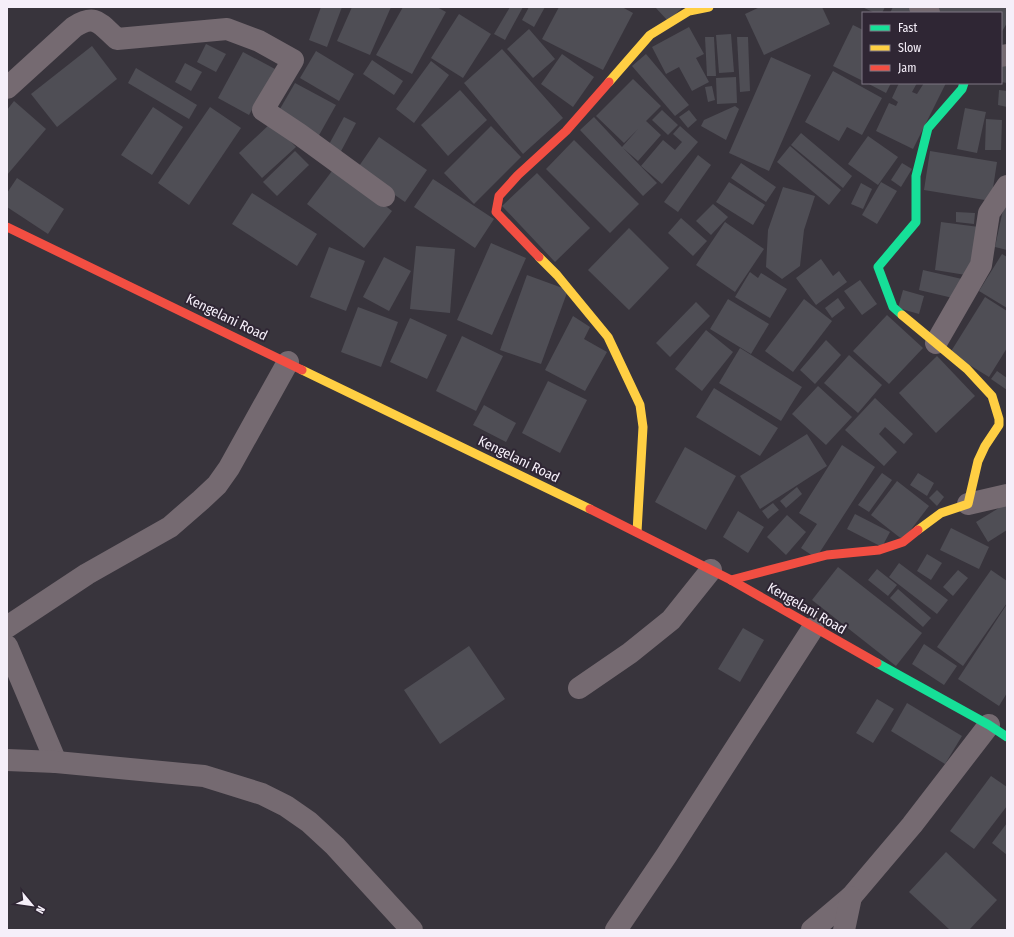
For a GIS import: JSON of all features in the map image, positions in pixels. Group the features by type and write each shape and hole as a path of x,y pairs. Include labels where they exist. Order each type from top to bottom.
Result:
{"street":[{"path":"637,532 643,427 640,405 608,338 557,275 496,212 498,196 518,175 566,131 650,35 689,11 709,7"},
{"path":"7,88 74,27 86,20 95,20 117,39 227,29 259,41 293,60 263,110 300,134 384,196"},
{"path":"964,84 962,89 928,128 916,176 916,222 878,267 893,307 967,369 989,391 1003,416 978,461 968,504"},
{"path":"936,343 981,266 990,213 1007,186"},
{"name":"Kengelani Road","path":"7,227 637,532 731,580 813,628 989,725 1007,737"},
{"path":"7,627 87,574 170,527 217,485 229,468 288,362"},
{"path":"731,580 828,555 879,550 902,542 941,513 968,504 1007,495"},
{"path":"580,688 630,653 671,620 711,570"},
{"path":"616,930 666,856 813,628"},
{"path":"7,646 56,762"},
{"path":"812,930 852,896 912,825 989,725"},
{"path":"7,760 56,762 204,776 262,794 286,806 309,822 335,846 412,930"},
{"path":"844,930 852,896"}],"building":[{"path":"321,7 342,7 327,47 309,40"},
{"path":"352,7 391,7 370,55 337,41"},
{"path":"403,7 437,7 446,12 412,74 376,55"},
{"path":"510,7 523,7 505,40 494,34"},
{"path":"529,7 545,7 534,27 522,20"},
{"path":"559,7 622,7 633,13 603,70 542,39"},
{"path":"655,7 683,7 668,21"},
{"path":"760,7 822,7 830,24 764,55 745,14"},
{"path":"862,7 885,7 882,12 873,12"},
{"path":"893,7 907,7 916,12 890,12"},
{"path":"929,7 1007,7 1007,23 1002,31 1002,12 935,12"},
{"path":"459,14 491,34 463,78 431,58"},
{"path":"853,25 862,30 862,80 833,66"},
{"path":"689,27 704,54 696,58 709,82 692,91 679,67 666,74 652,47"},
{"path":"529,29 555,59 533,78 507,49"},
{"path":"731,34 734,72 719,73 716,35"},
{"path":"705,37 714,37 716,76 707,76"},
{"path":"737,37 748,37 750,91 740,92"},
{"path":"206,44 226,54 216,72 197,62"},
{"path":"92,46 117,79 57,127 31,94"},
{"path":"502,49 563,118 523,154 464,83"},
{"path":"316,51 354,74 339,101 300,78"},
{"path":"243,52 275,69 249,115 218,98"},
{"path":"562,54 594,77 573,107 541,84"},
{"path":"646,54 689,105 675,116 632,66"},
{"path":"771,57 811,75 769,171 729,153"},
{"path":"372,60 403,81 394,95 363,74"},
{"path":"431,61 449,75 414,123 396,109"},
{"path":"185,63 202,72 191,91 175,82"},
{"path":"1002,63 1007,64 1007,83 1002,82"},
{"path":"136,68 197,105 189,119 128,83"},
{"path":"833,71 882,98 862,135 847,127 839,141 805,122"},
{"path":"736,77 737,103 717,104 716,78"},
{"path":"633,79 661,106 646,121 661,135 638,161 623,148 657,183 643,196 580,130 594,117 622,147 638,129 624,143 596,116"},
{"path":"295,83 336,105 318,137 277,114"},
{"path":"869,84 890,84 886,93"},
{"path":"899,84 916,84 912,92 917,94 923,84 946,84 913,149 876,131 889,103 896,106 898,102 892,98"},
{"path":"712,86 715,100 708,102 705,87"},
{"path":"460,90 487,120 448,156 421,125"},
{"path":"999,90 1007,91 1007,107 998,105"},
{"path":"14,101 46,129 7,175 7,110"},
{"path":"735,106 739,109 726,140 701,126 704,120"},
{"path":"153,107 183,127 152,175 121,155"},
{"path":"210,107 241,128 189,205 158,183"},
{"path":"965,108 986,112 977,153 957,149"},
{"path":"662,110 678,125 668,135 652,120"},
{"path":"689,110 697,120 688,128 679,117"},
{"path":"344,117 356,123 339,155 327,148"},
{"path":"986,119 1002,120 1001,150 985,150"},
{"path":"272,122 296,147 262,178 239,153"},
{"path":"491,126 521,157 474,204 444,173"},
{"path":"680,126 698,142 662,184 641,166 663,140 675,150 682,142 673,134"},
{"path":"801,133 852,176 843,188 791,145"},
{"path":"868,136 898,157 878,185 848,164"},
{"path":"379,137 427,170 405,202 357,169"},
{"path":"574,140 639,204 610,233 546,169"},
{"path":"790,146 841,190 829,205 777,162"},
{"path":"295,151 309,165 277,196 263,182"},
{"path":"930,151 997,162 991,201 924,190"},
{"path":"698,155 711,165 678,212 664,202"},
{"path":"741,163 776,187 766,202 731,178"},
{"path":"902,163 912,169 901,187 891,180"},
{"path":"335,167 392,211 364,248 307,204"},
{"path":"537,173 590,228 555,262 502,206"},
{"path":"17,178 64,209 48,234 7,207 7,193"},
{"path":"433,179 494,219 475,248 414,207"},
{"path":"729,182 765,205 753,225 716,202"},
{"path":"881,182 897,191 877,224 862,215"},
{"path":"861,183 872,189 863,209 851,204"},
{"path":"783,187 815,196 804,230 800,266 782,279 766,267 768,230"},
{"path":"252,193 317,234 297,266 232,224"},
{"path":"713,204 728,217 711,235 696,221"},
{"path":"1004,205 1007,206 1007,250 995,247"},
{"path":"956,212 975,213 974,224 956,222"},
{"path":"681,218 707,241 693,256 668,233"},
{"path":"725,222 764,249 735,292 696,265"},
{"path":"941,222 979,227 972,276 935,270"},
{"path":"629,228 669,268 629,310 588,270"},
{"path":"491,243 526,258 492,335 457,320"},
{"path":"416,246 455,249 450,313 410,309"},
{"path":"329,247 365,261 346,311 310,297"},
{"path":"1002,254 1007,257 1007,308 979,291"},
{"path":"384,257 411,271 389,311 363,297"},
{"path":"821,259 833,276 839,271 847,282 816,305 796,278"},
{"path":"923,270 962,279 957,299 919,290"},
{"path":"750,272 758,278 761,273 787,289 770,318 735,297"},
{"path":"527,275 568,290 541,364 500,350"},
{"path":"860,280 877,304 862,315 844,291"},
{"path":"903,290 924,296 919,314 898,308"},
{"path":"985,297 1007,311 1007,348 989,377 950,353"},
{"path":"838,298 845,308 832,318 825,308"},
{"path":"728,299 769,324 751,354 710,329"},
{"path":"804,299 832,321 793,372 765,351"},
{"path":"696,302 710,316 670,357 656,343"},
{"path":"358,307 398,322 381,367 341,352"},
{"path":"887,315 923,348 889,384 853,351"},
{"path":"573,316 590,327 584,339 607,352 585,391 545,370"},
{"path":"410,318 447,335 427,379 390,362"},
{"path":"706,330 733,352 702,391 675,369"},
{"path":"462,336 503,356 476,411 436,391"},
{"path":"826,340 841,355 815,384 800,370"},
{"path":"740,348 802,387 781,421 719,383"},
{"path":"849,355 882,385 858,413 824,383"},
{"path":"937,356 975,396 936,433 899,393"},
{"path":"997,371 1007,378 1007,390 991,379"},
{"path":"548,381 587,400 560,453 522,433"},
{"path":"818,386 852,417 826,445 792,414"},
{"path":"714,388 778,428 760,456 696,417"},
{"path":"875,398 913,434 904,444 885,427 879,434 897,452 884,466 845,430"},
{"path":"484,405 516,423 506,442 473,425"},
{"path":"807,434 827,466 760,509 740,476"},
{"path":"842,445 875,467 816,558 801,548 817,524 799,513"},
{"path":"685,447 736,476 706,530 655,502"},
{"path":"882,473 892,480 869,512 858,505"},
{"path":"918,473 934,483 927,496 910,485"},
{"path":"897,481 929,506 903,540 871,515"},
{"path":"797,487 802,494 786,508 780,501"},
{"path":"937,490 944,497 937,506 929,498"},
{"path":"773,503 779,510 768,519 762,511"},
{"path":"1007,503 1007,530 988,542 976,522"},
{"path":"738,511 764,527 748,553 723,537"},
{"path":"855,514 890,532 882,547 847,529"},
{"path":"787,515 806,532 786,555 767,537"},
{"path":"951,528 989,547 979,569 940,550"},
{"path":"927,554 942,563 931,580 917,571"},
{"path":"899,563 948,600 937,614 889,577"},
{"path":"838,567 922,633 896,666 812,600"},
{"path":"877,569 897,585 888,596 868,580"},
{"path":"958,570 968,578 953,596 943,587"},
{"path":"991,570 1007,581 1007,603 963,666 937,647"},
{"path":"898,589 931,618 923,627 890,598"},
{"path":"1007,604 1007,693 999,706 958,679"},
{"path":"743,628 764,640 740,682 718,669"},
{"path":"924,644 957,666 944,685 912,664"},
{"path":"469,646 505,699 440,744 404,690"},
{"path":"877,699 894,709 873,743 856,733"},
{"path":"907,703 962,736 945,764 891,731"},
{"path":"991,776 1007,787 1007,806 974,849 950,831"},
{"path":"1007,823 1007,855 992,843"},
{"path":"946,852 997,900 969,930 950,930 909,892"}],"traffic: fast":[{"path":"902,315 893,307 878,267 916,222 916,176 928,128 962,89 964,84"},
{"path":"877,663 989,725 1007,737"}],"traffic: slow":[{"path":"609,82 650,35 689,11 709,7"},
{"path":"539,257 557,275 608,337 640,405 643,427 637,532"},
{"path":"902,315 967,369 992,396 999,419 999,425 985,446 978,461 968,504 941,513 918,530"},
{"path":"302,370 590,509"}],"traffic: jam":[{"path":"539,257 496,212 499,196 518,175 566,131 609,82"},
{"path":"7,227 302,370"},
{"path":"590,509 731,580 877,663"},
{"path":"731,580 827,555 879,550 903,542 918,530"}]}
